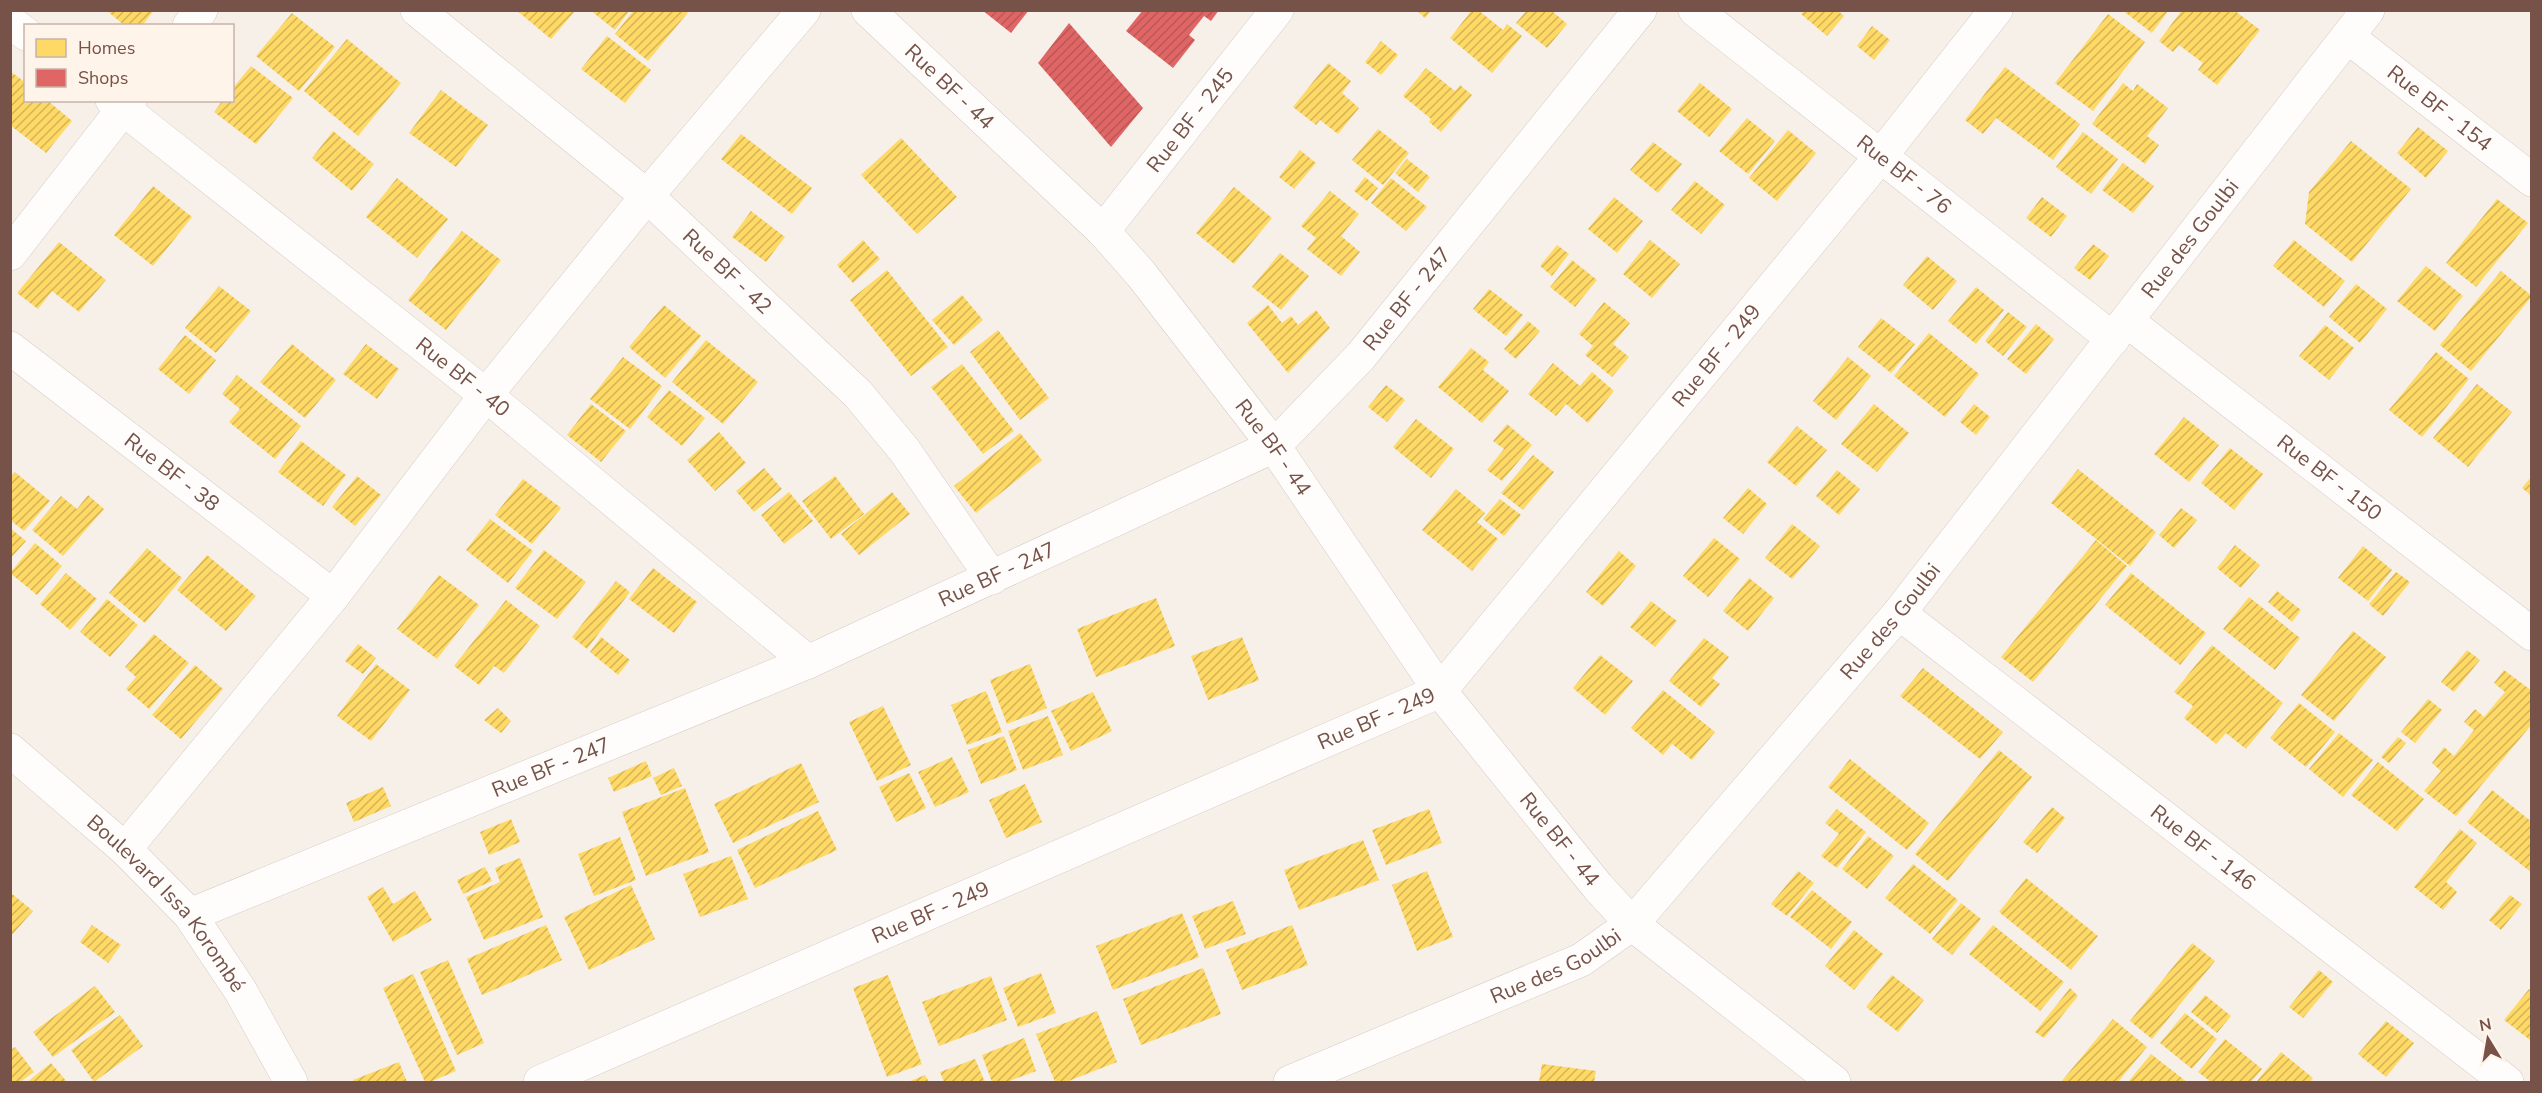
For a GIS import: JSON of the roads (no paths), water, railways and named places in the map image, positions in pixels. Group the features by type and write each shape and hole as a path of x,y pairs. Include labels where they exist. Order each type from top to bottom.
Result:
{"street":[{"path":"190,24 201,10"},
{"name":"Rue BF - 42","path":"417,10 647,196 858,394 905,451 992,578"},
{"path":"125,849 333,596 486,395 647,196 804,10"},
{"name":"Rue BF - 44","path":"868,10 1103,231 1141,274 1274,446 1440,691 1598,887 1632,924 1834,1083"},
{"name":"Rue BF - 245","path":"1103,231 1277,10"},
{"name":"Rue BF - 247","path":"190,915 808,662 1274,446 1361,356 1640,10"},
{"name":"Rue BF - 76","path":"1695,10 1880,157 2120,330"},
{"name":"Rue BF - 249","path":"540,1083 1440,691 1880,157 1996,10"},
{"name":"Rue des Goulbi","path":"1290,1083 1581,960 1632,924 1899,613 2368,10"},
{"path":"10,22 24,32"},
{"name":"Rue BF - 154","path":"2348,37 2532,180"},
{"path":"10,254 122,103"},
{"name":"Rue BF - 40","path":"122,103 486,395 808,662"},
{"name":"Rue BF - 150","path":"2120,330 2532,634"},
{"name":"Rue BF - 38","path":"10,348 333,596"},
{"name":"Rue BF - 146","path":"1899,613 2507,1083"},
{"name":"Boulevard Issa Korombé","path":"10,750 125,849 190,915 240,990 291,1083"}]}
